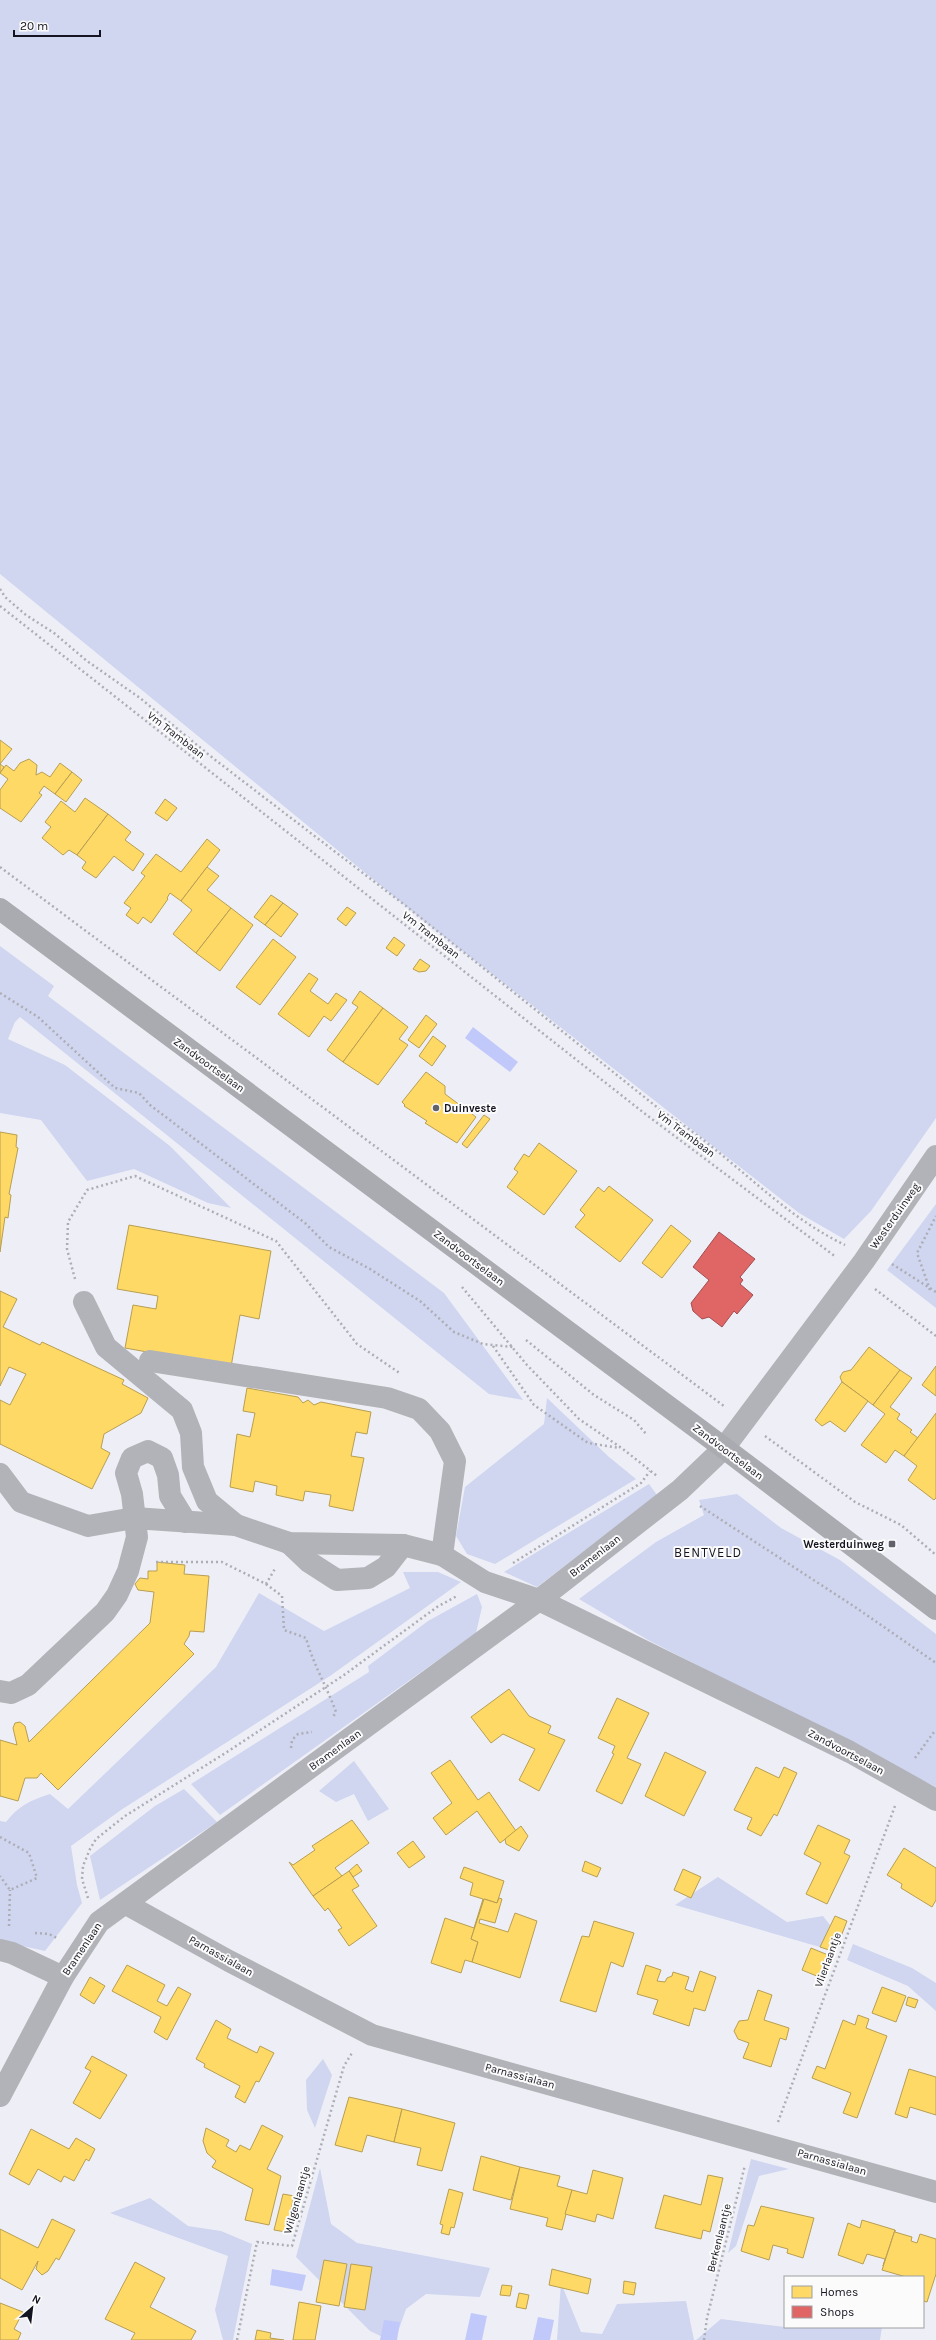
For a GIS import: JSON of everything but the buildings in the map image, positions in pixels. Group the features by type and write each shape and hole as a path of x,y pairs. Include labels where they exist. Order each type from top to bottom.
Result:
{"main road":[{"name":"Zandvoortselaan","path":"0,910 724,1448 936,1610"}],"street":[{"name":"Westerduinweg","path":"724,1448 855,1272 936,1156"},
{"path":"84,1302 106,1347 182,1410 190,1433 193,1467 207,1501 236,1525"},
{"path":"150,1362 387,1398 419,1409 440,1431 455,1461 442,1555"},
{"name":"Bramenlaan","path":"0,2096 63,1977 99,1922 126,1904 539,1600 680,1490 724,1448"},
{"path":"0,1691 11,1693 28,1685 105,1612 117,1595 130,1562 137,1537 132,1494 126,1473 132,1458 148,1451 162,1458 168,1474 170,1496 186,1522"},
{"path":"0,1474 21,1502 88,1526 134,1518 236,1525 289,1543 309,1562 337,1580 368,1578 386,1567 403,1544"},
{"name":"Zandvoortselaan","path":"289,1543 403,1544 442,1555 485,1582 539,1600 850,1752 936,1800"},
{"name":"Parnassialaan","path":"126,1904 229,1961 364,2032 936,2192"},
{"path":"4,1941 12,1952 63,1977"}],"path":[{"path":"0,589 5,597 26,615 54,633 87,662 140,698 214,760 399,902 663,1112 689,1128 796,1216 843,1244 894,1265 930,1290 936,1292"},
{"name":"Vm Trambaan","path":"0,606 637,1108 855,1272 890,1302 936,1336"},
{"path":"0,867 855,1502 901,1525 936,1555"},
{"path":"0,993 38,1017 115,1088 139,1093 150,1105 305,1222 329,1247 370,1269 420,1301 454,1332 483,1344 513,1347"},
{"path":"84,1302 67,1250 68,1222 87,1190 135,1176 276,1241 357,1344 408,1378"},
{"path":"930,1290 917,1254 936,1216"},
{"path":"461,1286 527,1365 579,1420 623,1449 650,1471 680,1490 710,1514 855,1607 936,1663"},
{"path":"526,1340 594,1396 634,1420 647,1435"},
{"path":"493,1345 534,1405 588,1443 623,1449"},
{"path":"99,1922 88,1899 82,1878 83,1866 96,1839 125,1816 227,1752 327,1686 437,1607 485,1582 641,1482 650,1471"},
{"path":"266,1584 289,1543"},
{"path":"130,1562 222,1562 266,1584 282,1596 284,1630 306,1638 310,1652 327,1686 336,1712 329,1723"},
{"path":"306,1772 291,1750 292,1740 298,1734 314,1732"},
{"name":"Vlierlaantje","path":"760,2143 894,1807 905,1770 934,1732"},
{"path":"0,1837 29,1853 37,1878 10,1890"},
{"path":"0,1876 10,1890 4,1941"},
{"name":"Wilgenlaantje","path":"237,2340 257,2242 292,2246 344,2066 364,2032"},
{"name":"Berkenlaantje","path":"704,2340 707,2318 760,2143"}],"shaded area":[{"path":"0,0 936,0 936,1118 871,1211 844,1239 799,1213 424,921 0,574"},
{"path":"0,946 54,986 48,996 444,1293 523,1400 489,1394 20,1017 15,1022 8,1039 65,1065 170,1146 231,1208 208,1203 134,1169 87,1181 41,1120 0,1113"},
{"path":"936,1204 936,1308 887,1270"},
{"path":"547,1398 609,1457 636,1479 495,1564 467,1554 456,1536 465,1487 544,1424"},
{"path":"649,1484 657,1495 537,1587 504,1572"},
{"path":"737,1494 781,1528 840,1560 936,1634 936,1787 648,1640 579,1599 656,1542 704,1515 699,1500"},
{"path":"403,1572 438,1572 461,1582 330,1676 121,1810 71,1846 77,1885 82,1903 45,1951 0,1941 0,1821 6,1822 25,1804 50,1794 68,1809 216,1667 259,1593 324,1631 410,1588"},
{"path":"477,1594 482,1607 476,1633 220,1815 191,1784 369,1672 368,1666 428,1621"},
{"path":"354,1761 389,1809 368,1821 354,1794 336,1802 319,1791"},
{"path":"184,1789 217,1822 100,1900 90,1856 155,1806"},
{"path":"718,1877 787,1922 823,1916 837,1934 830,1950 675,1905"},
{"path":"853,1944 912,1968 936,1983 936,2011 908,1986 847,1960"},
{"path":"323,2059 332,2075 315,2128 307,2110 306,2080"},
{"path":"751,2159 789,2169 759,2176 736,2246 728,2253"},
{"path":"320,2168 331,2224 357,2243 490,2268 480,2297 426,2294 406,2309 395,2340 389,2340 370,2331 296,2257"},
{"path":"150,2198 188,2226 221,2231 252,2244 233,2340 223,2340 215,2310 228,2256 110,2213"},
{"path":"561,2283 581,2332 602,2334 617,2304 686,2301 694,2340 557,2340"},
{"path":"721,2319 784,2328 882,2328 880,2340 696,2340"}],"water":[{"path":"473,1027 518,1062 510,1072 465,1038"},
{"path":"272,2269 306,2275 302,2291 270,2285"},
{"path":"471,2313 487,2316 482,2340 465,2340"},
{"path":"538,2317 554,2320 550,2340 533,2340"},
{"path":"384,2320 400,2322 397,2340 380,2340"}],"place":[{"name":"Duinveste","path":"436,1108"},
{"name":"Westerduinweg","path":"892,1544"}],"district":[{"name":"BENTVELD","path":"708,1552"}]}
